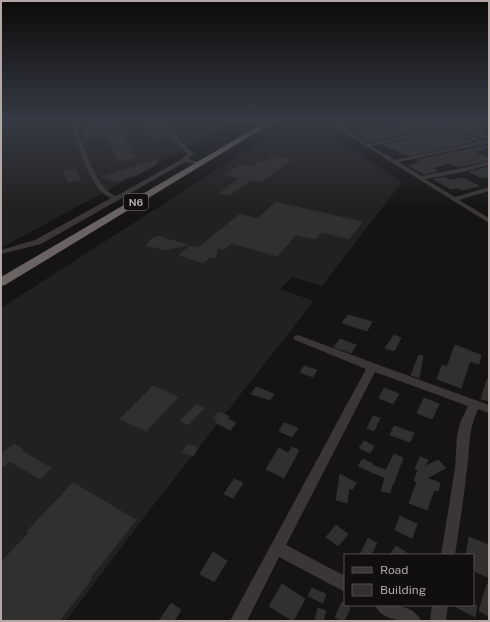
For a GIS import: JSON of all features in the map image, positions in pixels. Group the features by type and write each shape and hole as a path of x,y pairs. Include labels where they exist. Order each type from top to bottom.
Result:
{"highway":[{"name":"N6","path":"1,273 211,150"},
{"name":"N6","path":"1,282 192,161 214,150"}],"street":[{"path":"83,150 89,169 107,195 116,198"},
{"path":"1,252 38,242 116,198 192,161 192,153 186,150"},
{"path":"373,150 489,221"},
{"path":"393,162 444,150"},
{"path":"420,178 463,170 489,163"},
{"path":"454,199 489,190"},
{"path":"298,338 372,367 489,409"},
{"path":"238,621 372,367"},
{"path":"448,554 461,468 463,436 466,423 475,404"},
{"path":"276,548 344,583"},
{"path":"385,606 413,621"},
{"path":"438,621 440,606"}],"shaded area":[{"path":"1,150 182,150 1,248"},
{"path":"248,150 353,150 402,182 322,286 292,277 280,289 314,301 148,512 66,621 1,621 1,308"}],"building":[{"path":"113,150 132,150 136,158 118,161"},
{"path":"395,150 436,150 409,156"},
{"path":"465,150 480,150 474,152 489,158 489,160 458,167 448,163 433,168 437,171 424,174 409,166 422,162 417,160"},
{"path":"273,156 291,160 260,182 250,180 230,195 220,193 240,178 225,175 240,165 252,167 260,161 266,162"},
{"path":"156,160 157,164 133,177 131,176 119,182 101,177"},
{"path":"489,167 489,177 482,178 469,172"},
{"path":"75,169 81,180 68,182 63,171"},
{"path":"445,177 449,180 463,178 479,186 462,190 458,188 451,189 433,179"},
{"path":"276,202 362,222 349,239 321,232 316,239 296,235 277,256 231,243 224,249 218,248 215,258 210,257 203,263 179,255 190,246 198,248 240,214 257,219"},
{"path":"157,236 188,245 164,250 146,246 150,240"},
{"path":"348,315 372,322 367,331 342,323"},
{"path":"394,335 401,338 394,351 385,348"},
{"path":"340,339 356,345 351,353 334,347"},
{"path":"455,345 481,355 479,364 470,361 461,388 437,379 442,365 447,367"},
{"path":"419,355 423,356 419,378 411,375"},
{"path":"304,366 317,370 313,377 300,372"},
{"path":"487,379 489,380 489,401 481,399"},
{"path":"153,386 178,397 146,431 120,419"},
{"path":"256,387 274,394 270,400 251,394"},
{"path":"384,388 399,394 393,404 379,398"},
{"path":"424,398 439,404 432,419 417,413"},
{"path":"197,404 204,408 188,425 180,421"},
{"path":"218,412 229,416 227,418 236,423 230,430 215,422 218,420 213,418"},
{"path":"373,416 380,418 374,431 367,428"},
{"path":"284,423 298,428 292,437 279,431"},
{"path":"394,426 414,433 410,442 390,435"},
{"path":"364,441 374,446 370,453 359,448"},
{"path":"14,444 23,449 22,451 51,468 40,479 10,461 1,468 1,454"},
{"path":"188,444 198,448 193,456 182,452"},
{"path":"292,447 299,450 284,478 266,469 279,448 288,453"},
{"path":"394,454 403,458 393,485 392,484 390,493 381,491 385,478 358,466 363,459 373,464 372,465 386,470"},
{"path":"420,457 428,460 424,467 438,460 446,468 427,478 440,483 438,491 434,490 427,510 409,503 417,482 414,481 418,470 415,469"},
{"path":"340,474 356,483 352,490 349,488 347,503 336,500"},
{"path":"234,479 243,483 233,498 224,494"},
{"path":"73,483 136,520 90,578 91,580 59,621 1,621 1,562 29,533 27,531"},
{"path":"400,516 417,524 412,538 395,530"},
{"path":"336,525 348,534 338,546 326,537"},
{"path":"469,537 489,545 488,577 474,571 474,554 466,554"},
{"path":"368,538 377,543 372,554 360,554"},
{"path":"396,546 408,554 391,554"},
{"path":"213,552 227,561 214,582 200,574"},
{"path":"282,584 305,599 293,621 269,606"},
{"path":"487,584 489,585 489,616 479,611"},
{"path":"312,588 326,594 323,603 308,596"},
{"path":"342,602 344,606 350,608 344,621 341,621 335,617"},
{"path":"171,603 181,610 174,621 159,621"},
{"path":"477,605 475,617 454,606"},
{"path":"318,608 326,611 323,621 315,619"}]}
